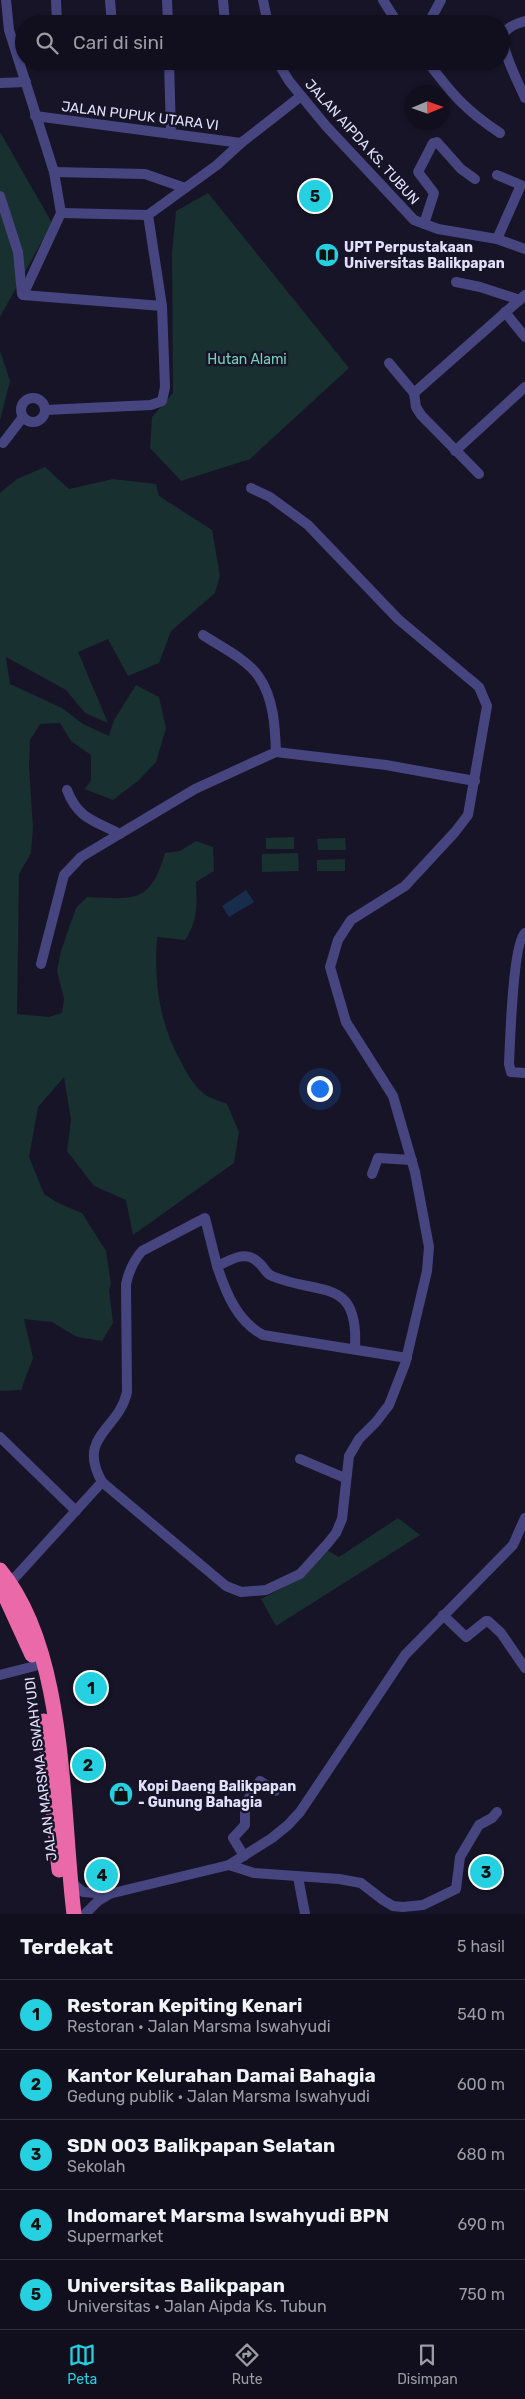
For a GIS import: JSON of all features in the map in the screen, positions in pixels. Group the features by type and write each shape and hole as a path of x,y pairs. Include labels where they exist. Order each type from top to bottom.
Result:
{"highway":[{"name":"JALAN MARSMA ISWAHYUDI","path":"0,1570 28,1644 43,1704 64,1914"},
{"name":"JALAN MARSMA ISWAHYUDI","path":"5,1584 28,1615 45,1662 59,1759 74,1914"}],"street":[{"path":"6,0 5,30 15,55"},
{"path":"56,0 57,15"},
{"path":"110,0 111,15"},
{"path":"167,0 168,15"},
{"path":"223,0 224,15"},
{"path":"263,0 266,15"},
{"path":"383,0 392,15"},
{"path":"433,15 441,0"},
{"path":"510,28 525,21"},
{"path":"510,62 525,98"},
{"path":"21,70 54,172 61,213 22,295"},
{"path":"169,70 171,134"},
{"name":"JALAN AIPDA KS. TUBUN","path":"283,70 301,96 406,214 424,224 497,239 525,250"},
{"path":"434,70 455,98 470,113 500,133"},
{"path":"0,83 26,82"},
{"path":"61,213 148,216 217,164 301,96"},
{"name":"JALAN PUPUK UTARA VI","path":"35,116 241,143"},
{"path":"424,224 434,193 418,172 434,142 475,179"},
{"path":"54,172 146,174 185,188"},
{"path":"497,175 523,186 497,239"},
{"path":"0,196 18,252 22,295"},
{"path":"45,410 151,405 162,400 165,387 162,306 148,216"},
{"path":"456,282 522,297"},
{"path":"22,295 162,306"},
{"path":"414,393 522,297"},
{"path":"506,312 525,337"},
{"path":"389,363 414,393 416,407 420,415 479,474"},
{"path":"455,451 525,387"},
{"path":"29,399 40,400 45,410 42,417 36,422 29,422 23,417 21,407 29,399"},
{"path":"3,443 23,417"},
{"path":"251,488 270,497 299,517 398,619 479,687 487,706 468,816 405,886 351,920 338,940 330,967 346,1022 393,1096 412,1160 429,1248 427,1271 406,1358 389,1405 359,1439 350,1456 345,1478 343,1511 336,1533 300,1574 266,1590 241,1592 226,1586 102,1482 95,1469 92,1455 95,1444 122,1406 127,1392 126,1284 129,1270 142,1251 205,1218 217,1266 240,1318 253,1330 263,1335 355,1348 406,1358"},
{"path":"203,635 240,659 259,676 268,697 275,722 276,752"},
{"path":"41,964 64,875 81,857 196,789 276,752 386,765 475,781"},
{"path":"67,790 72,804 79,813 120,834"},
{"path":"525,933 519,945 512,1006 509,1064 510,1072 525,1073"},
{"path":"372,1174 378,1158 412,1160"},
{"path":"217,1266 236,1257 250,1256 260,1263 271,1276 333,1292 345,1301 352,1312 356,1330 355,1348"},
{"path":"0,1438 76,1511"},
{"path":"300,1459 345,1478"},
{"path":"5,1584 102,1482"},
{"path":"84,1914 98,1900 109,1894 229,1865 283,1830 300,1812 405,1656 513,1545 525,1518"},
{"path":"443,1615 466,1637 488,1621 501,1633 525,1668"},
{"path":"0,1675 35,1666"},
{"path":"244,1856 233,1838 245,1825 245,1804 260,1781 275,1791"},
{"path":"229,1865 254,1873 339,1879 361,1883 375,1895 394,1906 422,1905 456,1889 460,1857 480,1825 492,1818 497,1812"},
{"path":"298,1877 305,1914"},
{"path":"70,1881 83,1892 109,1894"}],"green space":[{"path":"0,132 52,223 0,317"},
{"name":"Hutan Alami","path":"208,193 349,368 250,459 181,481 150,448 152,417 173,393 172,252 176,211"},
{"path":"0,351 10,381 0,420"},
{"path":"45,467 69,489 113,479 156,484 159,496 212,530 220,576 215,593 171,631 159,663 128,676 108,639 78,652 108,723 85,713 66,690 6,657 10,684 62,708 83,724 109,736 114,720 136,685 159,697 166,728 156,762 138,781 113,800 85,789 91,780 91,755 71,741 60,723 40,724 30,740 29,767 33,827 31,853 19,874 17,1014 49,1017 62,1013 64,999 57,971 61,951 76,908 87,897 117,898 138,895 153,882 165,853 180,851 196,841 213,847 214,871 196,882 194,919 185,940 157,937 157,986 168,1032 193,1083 199,1090 211,1098 227,1104 239,1132 234,1163 133,1235 126,1200 94,1186 67,1151 71,1120 64,1077 38,1107 29,1157 44,1194 58,1203 82,1213 106,1251 111,1284 109,1290 113,1323 102,1341 77,1337 52,1322 24,1319 33,1358 21,1390 0,1391 0,493 17,479"},
{"path":"294,837 294,849 266,849 266,838"},
{"path":"345,838 346,850 318,850 317,839"},
{"path":"298,853 299,871 262,872 262,854"},
{"path":"345,859 345,871 317,871 317,860"},
{"path":"398,1518 420,1535 276,1626 261,1599 302,1578 327,1550 339,1557"}],"water":[{"path":"246,890 254,902 229,917 222,906"}],"place":[{"name":"Universitas Balikpapan","path":"315,196"},
{"name":"UPT Perpustakaan Universitas Balikpapan","path":"327,255"},
{"name":"Restoran Kepiting Kenari","path":"91,1688"},
{"name":"Kantor Kelurahan Damai Bahagia","path":"88,1765"},
{"name":"Kopi Daeng Balikpapan - Gunung Bahagia","path":"121,1794"},
{"name":"SDN 003 Balikpapan Selatan","path":"486,1872"},
{"name":"Indomaret Marsma Iswahyudi BPN","path":"102,1875"}]}
